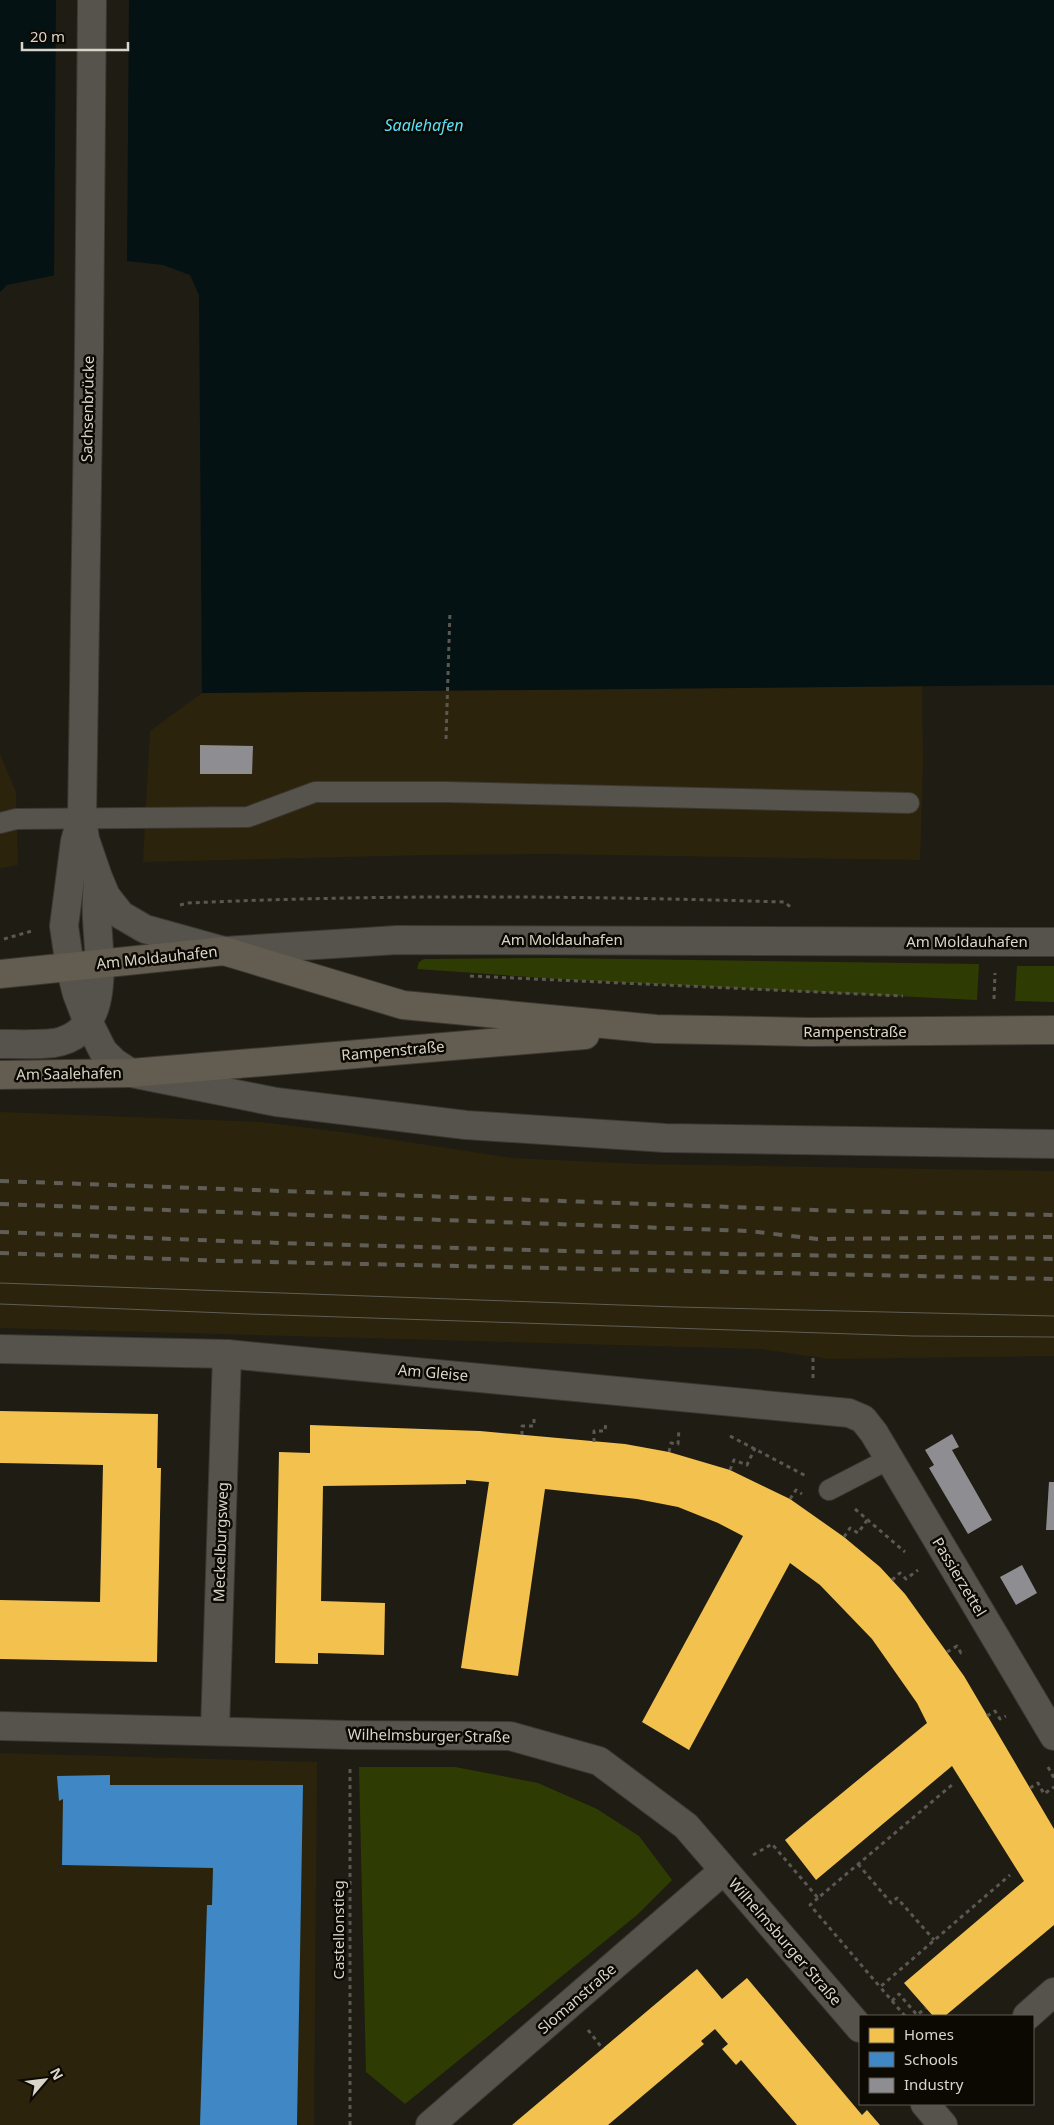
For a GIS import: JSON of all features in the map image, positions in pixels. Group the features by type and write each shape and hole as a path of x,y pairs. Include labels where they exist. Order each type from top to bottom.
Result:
{"main road":[{"name":"Am Moldauhafen","path":"70,967 224,951"},
{"name":"Rampenstraße","path":"224,951 403,1005 656,1029 810,1032 1054,1030"},
{"path":"0,974 70,967"},
{"name":"Rampenstraße","path":"131,1073 656,1029"},
{"name":"Am Saalehafen","path":"0,1074 131,1073"}],"street":[{"name":"Sachsenbrücke","path":"92,0 82,818 86,839 98,878 106,896 116,910 134,924 191,943 224,951"},
{"name":"Sachsenbrücke","path":"70,967 64,926 75,841 82,818"},
{"path":"88,1022 91,1018 96,999 100,964 97,920 98,878"},
{"name":"Am Moldauhafen","path":"224,951 397,940 1054,942"},
{"name":"Am Saalehafen","path":"70,967 77,994 88,1022 103,1051 114,1062 131,1073"},
{"name":"Am Saalehafen","path":"0,1044 54,1042 71,1037 82,1030 88,1022"},
{"path":"131,1073 276,1102 466,1125 665,1138 1054,1144"},
{"name":"Am Gleise","path":"0,1349 227,1354 813,1408 848,1413 863,1419"},
{"name":"Meckelburgsweg","path":"215,1730 227,1354"},
{"name":"Passierzettel","path":"863,1419 889,1459 1054,1736"},
{"name":"Wilhelmsburger Straße","path":"0,1726 215,1730 350,1735 510,1736 599,1761 686,1826 859,2027"},
{"name":"Slomanstraße","path":"430,2125 724,1871"},
{"path":"1028,2015 1054,1992"}],"lane":[{"path":"0,824 16,819 248,817 315,792 446,792 909,803"},
{"path":"829,1490 889,1459"}],"path":[{"path":"446,739 450,611"},
{"path":"179,905 188,903 392,896 649,898 784,902 798,912"},
{"path":"0,940 30,931"},
{"path":"985,1000 994,1001 994,964"},
{"path":"468,976 906,997"},
{"path":"669,1452 671,1443 678,1444 680,1422"},
{"path":"522,1435 522,1426 534,1426"},
{"path":"594,1442 594,1431 605,1431"},
{"path":"726,1434 755,1448 829,1490 868,1519 908,1555"},
{"path":"730,1470 734,1460 747,1465 755,1448"},
{"path":"790,1499 796,1490 805,1496"},
{"path":"844,1537 850,1528 858,1533 868,1519"},
{"path":"892,1580 900,1573 906,1579 921,1567"},
{"path":"947,1652 957,1646 961,1653"},
{"path":"987,1716 995,1711 1000,1720"},
{"name":"Castellonstieg","path":"350,1735 350,2125"},
{"path":"1044,1761 1054,1778"},
{"path":"1030,1788 1038,1783 1044,1794 1054,1787"},
{"path":"905,2015 810,1905 953,1784"},
{"path":"724,1871 772,1844 818,1898"},
{"path":"858,1864 891,1903 897,1898 934,1940"},
{"path":"880,1987 1010,1875"},
{"path":"892,2001 899,1994 918,2015 926,2008"}],"shaded area":[{"path":"922,686 923,764 920,860 552,854 143,862 150,731 202,693"},
{"path":"0,754 16,792 18,865 0,868"},
{"path":"0,1112 261,1122 349,1133 512,1158 641,1164 1054,1171 1054,1356 829,1359 761,1349 0,1328"},
{"path":"0,1753 317,1762 314,2125 0,2125"}],"green space":[{"path":"556,958 979,964 977,1000 572,980 417,969 419,962 424,959"},
{"path":"1017,966 1054,966 1054,1002 1015,1001"},
{"path":"359,1767 455,1767 538,1783 597,1809 639,1836 672,1880 637,1915 405,2104 366,2072"}],"water":[{"name":"Saalehafen","path":"0,0 1054,0 1054,685 202,693 199,295 190,275 163,265 126,261 7,285 0,292"}],"pier":[{"path":"56,0 129,0 127,264 54,279"}],"building: Homes":[{"path":"0,1411 158,1414 157,1468 161,1468 157,1662 0,1659 0,1600 100,1602 103,1465 0,1463"},
{"path":"310,1425 480,1431 625,1444 669,1452 730,1470 790,1499 844,1537 880,1567 905,1594 964,1676 1054,1829 1054,1925 946,2015 932,2015 904,1983 1024,1881 952,1766 816,1880 785,1840 927,1723 917,1703 872,1639 820,1585 790,1563 689,1750 642,1722 743,1536 718,1523 678,1507 637,1499 545,1489 518,1676 461,1668 489,1482 466,1480 466,1484 323,1486 321,1601 385,1603 384,1655 318,1653 318,1664 275,1663 279,1452 310,1453"},
{"path":"697,1969 722,1999 747,1978 862,2115 867,2110 880,2125 797,2125 741,2060 736,2065 722,2049 728,2044 715,2029 701,2041 704,2044 608,2125 512,2125"}],"building: Schools":[{"path":"110,1775 110,1785 303,1785 297,2125 200,2125 207,1905 212,1905 213,1868 62,1865 63,1799 59,1801 57,1776"}],"building: Industry":[{"path":"200,745 253,746 252,774 200,774"},
{"path":"952,1434 959,1447 952,1450 992,1520 968,1534 929,1468 934,1465 925,1450"},
{"path":"1049,1482 1054,1482 1054,1530 1046,1530"},
{"path":"1022,1565 1037,1593 1016,1605 1000,1577"}],"tram line":[{"path":"0,1283 677,1307 1054,1316"},
{"path":"0,1304 913,1336 1054,1337"}],"railway":[{"path":"0,1181 843,1211 1054,1215"},
{"path":"0,1204 749,1231 817,1239 1054,1237"},
{"path":"0,1232 248,1242 599,1252 1054,1259"},
{"path":"0,1253 226,1261 1054,1279"}]}
